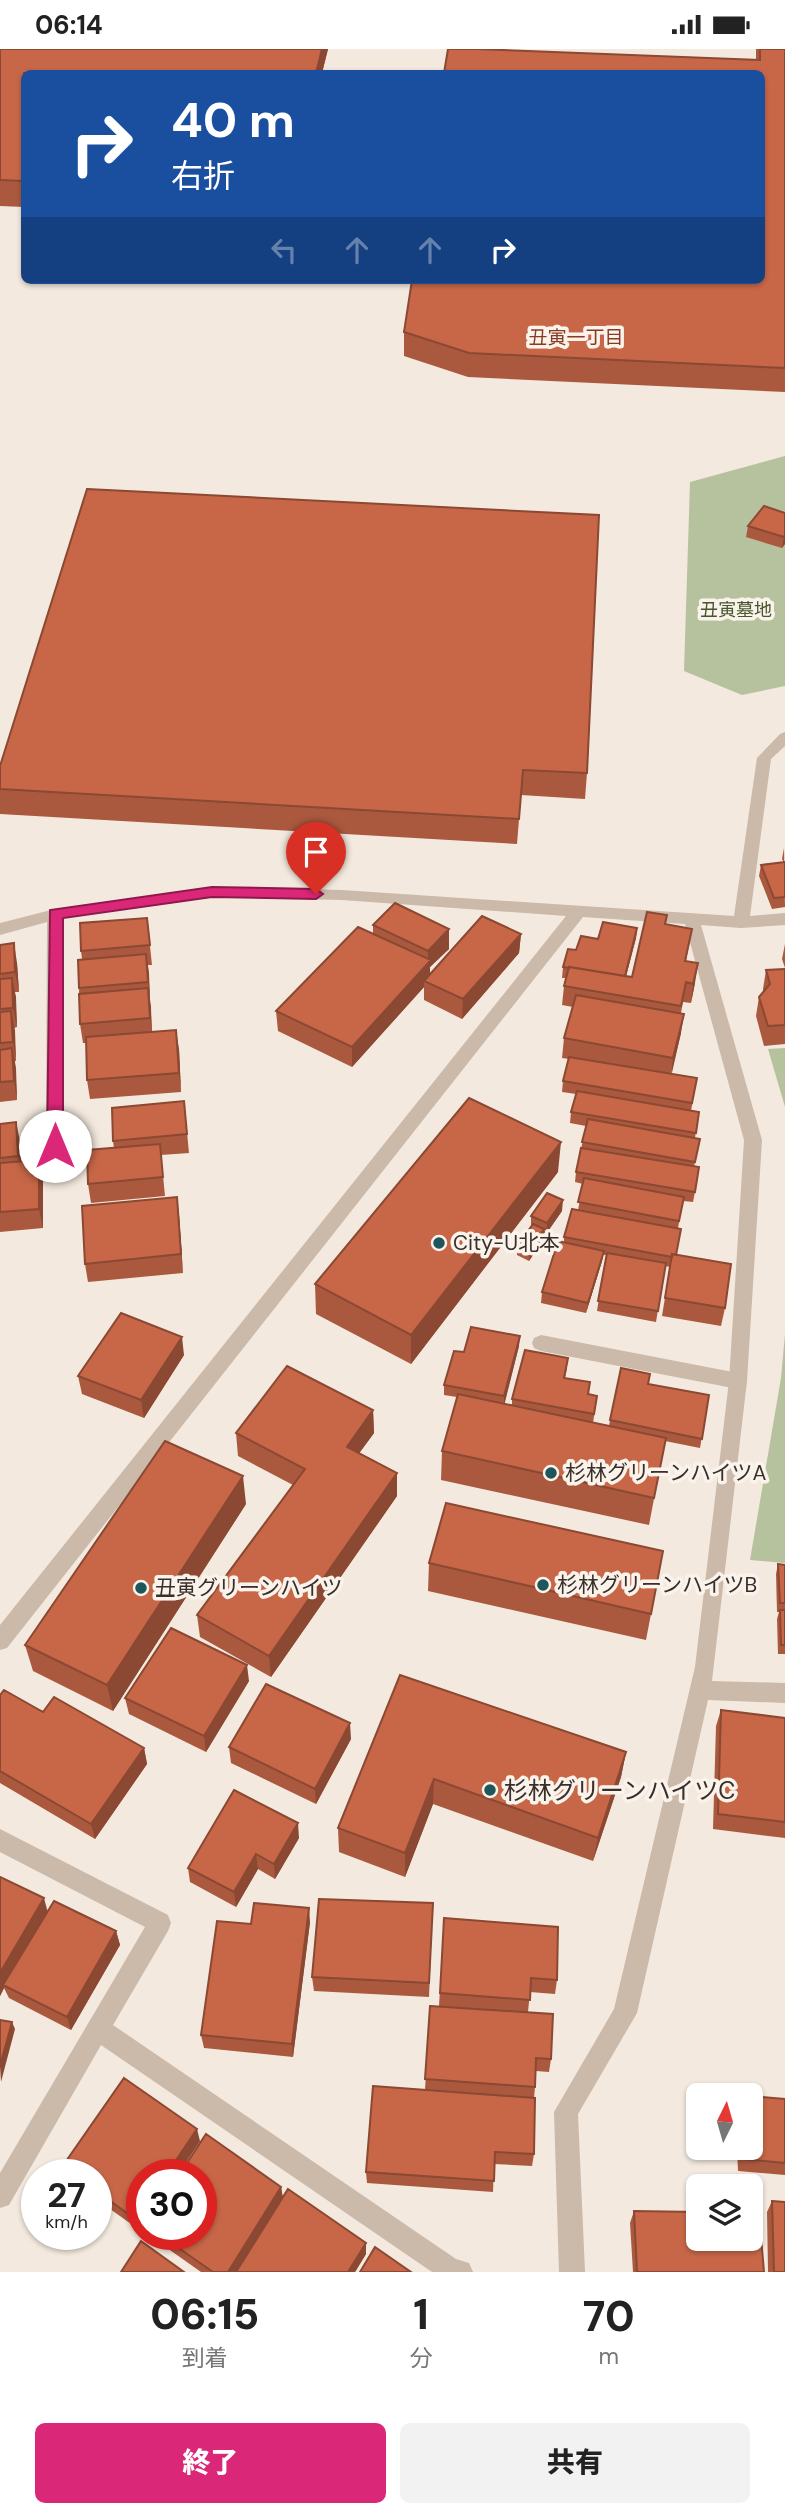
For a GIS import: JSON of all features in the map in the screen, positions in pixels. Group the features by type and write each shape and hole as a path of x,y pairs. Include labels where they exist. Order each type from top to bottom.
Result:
{"street":[{"path":"741,922 764,758 785,737"},
{"path":"0,929 55,914 212,892 342,895 741,922 785,919"},
{"path":"0,1641 578,912"},
{"path":"55,914 55,1146"},
{"path":"572,2272 566,2112 625,2013 705,1667 738,1381 753,1140 691,917"},
{"path":"541,1343 738,1381"},
{"path":"700,1690 785,1693"},
{"path":"0,1840 160,1923 0,2196"},
{"path":"98,2029 452,2271 460,2272"}],"green space":[{"name":"丑寅墓地","path":"785,456 785,686 742,695 684,671 690,482"},
{"path":"785,1048 785,1107 768,1049"},
{"path":"785,1334 785,1563 750,1560 781,1378"}],"building":[{"path":"0,49 322,49 317,70 21,70 21,181 0,180"},
{"path":"448,49 760,60 760,49 785,49 785,368 469,353 404,332 411,284 765,284 765,70 444,70"},
{"path":"87,489 599,515 587,773 523,770 519,819 0,789 0,766"},
{"path":"764,506 785,513 784,537 748,526"},
{"path":"785,862 785,897 774,898 761,865"},
{"path":"395,903 449,929 428,951 373,925"},
{"path":"647,912 667,915 665,924 692,929 685,961 698,963 693,984 686,982 681,1006 564,986 569,967 632,977"},
{"path":"482,916 521,934 463,999 424,981"},
{"path":"147,918 150,945 81,951 80,923"},
{"path":"603,922 637,928 625,976 563,967 568,949 576,950 581,936 598,939"},
{"path":"358,927 431,960 352,1047 276,1011"},
{"path":"14,943 15,972 0,974 0,945"},
{"path":"146,954 148,982 79,988 78,960"},
{"path":"785,969 785,1025 768,1026 759,997 770,984 766,970"},
{"path":"12,978 13,1008 0,1009 0,979"},
{"path":"148,988 150,1018 80,1024 79,994"},
{"path":"576,995 684,1014 673,1058 564,1038"},
{"path":"11,1011 13,1042 0,1043 0,1012"},
{"path":"176,1030 179,1073 87,1080 86,1037"},
{"path":"12,1048 14,1081 0,1082 0,1050"},
{"path":"569,1057 697,1078 692,1103 563,1081"},
{"path":"577,1091 699,1112 696,1133 571,1112"},
{"name":"City-U北本","path":"469,1098 561,1142 411,1335 315,1284"},
{"path":"184,1101 187,1134 113,1141 112,1108"},
{"path":"588,1119 700,1139 695,1162 582,1142"},
{"path":"16,1122 18,1156 0,1158 0,1124"},
{"path":"160,1144 163,1177 88,1184 87,1150"},
{"path":"581,1148 699,1167 695,1192 576,1172"},
{"path":"39,1160 39,1209 0,1212 0,1163"},
{"path":"584,1178 684,1197 679,1221 578,1202"},
{"path":"547,1193 563,1200 547,1223 531,1216"},
{"path":"177,1197 181,1254 85,1264 82,1206"},
{"path":"572,1209 681,1229 676,1255 672,1254 672,1257 564,1237"},
{"path":"533,1224 544,1229 530,1250 518,1245"},
{"path":"558,1241 604,1251 588,1303 542,1292"},
{"path":"607,1253 666,1263 658,1311 598,1301"},
{"path":"672,1254 731,1264 725,1308 665,1298"},
{"path":"121,1313 182,1337 141,1400 78,1376"},
{"path":"471,1327 520,1336 504,1396 444,1385 454,1351 464,1352"},
{"path":"525,1350 568,1358 564,1378 590,1382 588,1394 597,1396 594,1414 512,1399"},
{"path":"287,1366 373,1410 347,1447 397,1473 269,1656 197,1615 305,1469 236,1433"},
{"path":"621,1368 650,1374 648,1384 709,1395 702,1439 610,1420"},
{"path":"458,1394 666,1438 654,1498 442,1451"},
{"name":"丑寅グリーンハイツ","path":"165,1441 243,1476 107,1685 25,1645"},
{"path":"446,1503 663,1551 651,1614 429,1563"},
{"path":"778,1564 785,1565 785,1603 780,1603"},
{"path":"780,1610 785,1610 785,1645 781,1645"},
{"path":"171,1628 247,1665 204,1736 125,1698"},
{"name":"杉林グリーンハイツC","path":"400,1675 626,1752 598,1838 434,1779 405,1853 338,1828"},
{"path":"266,1684 350,1723 315,1789 229,1747"},
{"path":"4,1690 43,1712 54,1697 144,1748 91,1824 0,1771 0,1695"},
{"path":"721,1710 785,1718 785,1822 718,1814"},
{"path":"234,1790 298,1823 274,1864 256,1854 234,1892 188,1868"},
{"path":"0,1877 44,1898 0,1973"},
{"path":"319,1899 433,1903 429,1983 312,1977"},
{"path":"54,1901 116,1931 67,2017 3,1985"},
{"path":"254,1903 309,1908 292,2044 201,2035 217,1921 251,1924"},
{"path":"444,1918 558,1927 557,1980 531,1978 530,2000 440,1993"},
{"path":"430,2006 553,2014 551,2059 536,2058 535,2087 425,2079"},
{"path":"0,2020 12,2022 0,2066"},
{"path":"124,2078 197,2129 177,2159 126,2159 126,2212 112,2202 112,2159 68,2159"},
{"path":"373,2086 535,2098 534,2154 495,2152 494,2181 366,2172"},
{"path":"763,2097 785,2099 785,2163 754,2160 763,2160"},
{"path":"206,2134 281,2187 228,2272 213,2272 181,2250 217,2250 217,2159 190,2159"},
{"path":"288,2189 366,2243 348,2272 236,2272"},
{"path":"772,2201 785,2202 785,2272 774,2272"},
{"path":"634,2211 686,2212 686,2251 762,2251 764,2272 637,2272"},
{"path":"375,2247 411,2272 360,2272"},
{"path":"135,2250 153,2250 184,2272 121,2272"}],"place":[{"name":"City-U北本","path":"439,1243"},
{"name":"杉林グリーンハイツA","path":"551,1473"},
{"name":"杉林グリーンハイツB","path":"543,1585"},
{"name":"丑寅グリーンハイツ","path":"141,1588"},
{"name":"杉林グリーンハイツC","path":"490,1790"}],"district":[{"name":"丑寅一丁目","path":"576,337"}],"route":[{"path":"55,1146 55,914 212,892 316,894"}]}
